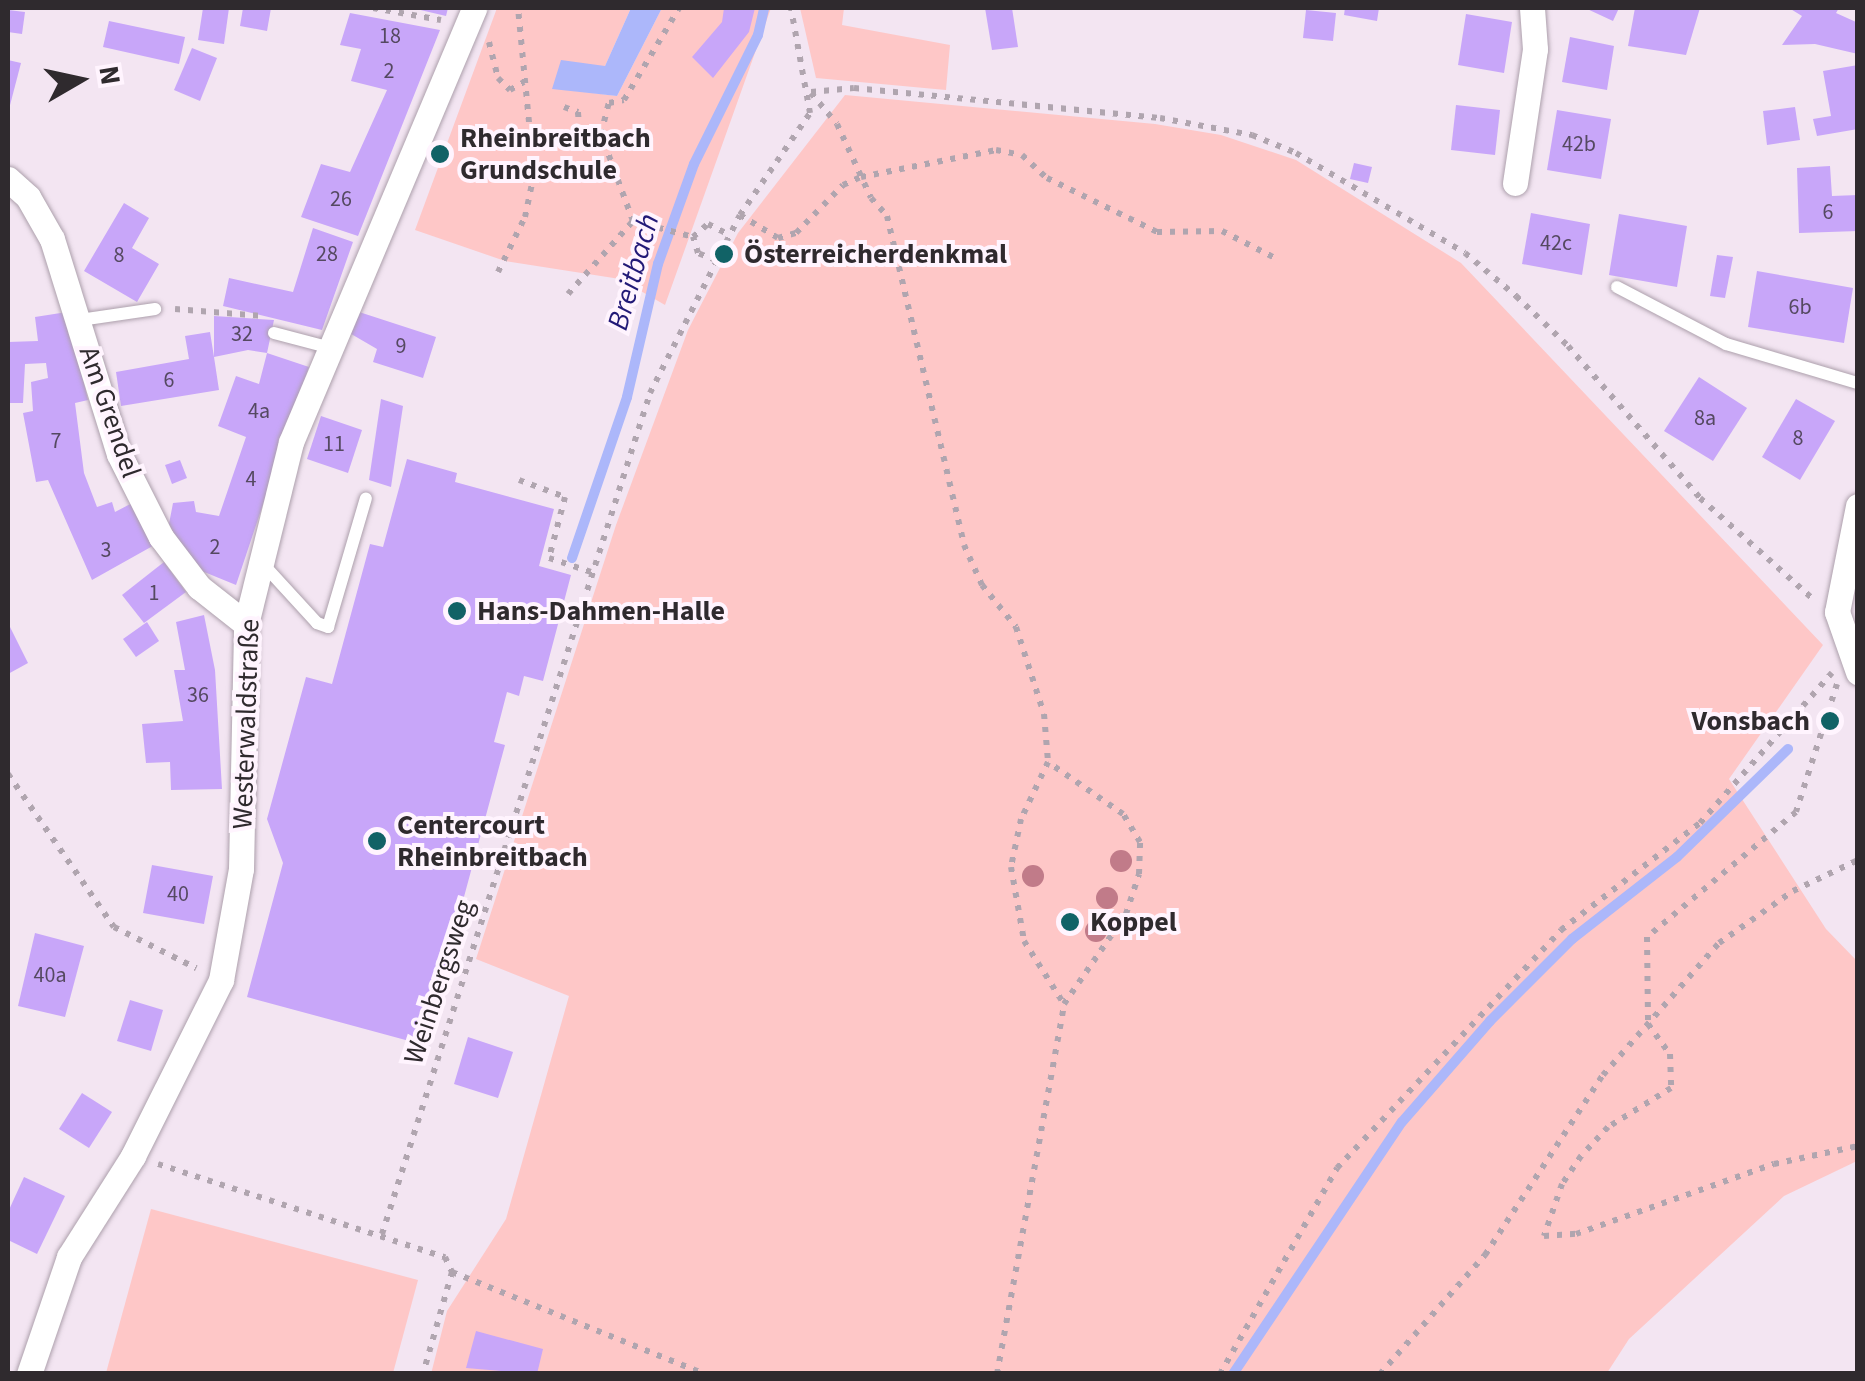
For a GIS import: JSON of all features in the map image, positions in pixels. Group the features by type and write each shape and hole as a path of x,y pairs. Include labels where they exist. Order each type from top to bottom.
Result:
{"street":[{"path":"1515,183 1534,50 1532,8"},
{"name":"Westerwaldstraße","path":"29,1374 69,1256 133,1156 222,980 241,868 246,624 291,442 477,23"},
{"name":"Am Grendel","path":"8,179 28,197 52,239 119,454 161,538 199,588 246,624"},
{"path":"1852,664 1836,612 1858,506"}],"lane":[{"path":"1617,287 1726,344 1858,383"},
{"path":"80,320 155,309"},
{"path":"274,333 332,348"},
{"path":"261,562 316,624 328,627 366,498"}],"path":[{"path":"373,8 477,23 498,78 510,90 524,82"},
{"path":"498,272 525,217 534,131 524,82 518,8"},
{"path":"632,221 622,182 601,145 608,103 624,100 679,8"},
{"name":"Weinbergsweg","path":"382,1234 650,394 740,215 800,136 810,92 791,8"},
{"path":"810,92 854,88 1160,118 1252,135 1296,154 1465,253 1516,296 1568,346 1700,498 1821,607 1836,612"},
{"path":"810,92 837,124 861,177 887,216 964,544 982,585 1016,627 1044,714 1048,762 1021,819 1011,868 1024,941 1064,1004"},
{"path":"564,107 578,112 580,140"},
{"path":"534,131 601,145"},
{"path":"740,215 778,238 796,233 843,185 861,177 996,150 1022,155 1046,178 1091,194 1157,232 1222,230 1273,257"},
{"path":"632,221 689,236 698,252 716,260"},
{"path":"568,294 632,221"},
{"path":"689,236 708,224 730,234"},
{"path":"170,309 278,318 274,333"},
{"path":"520,480 565,497 550,558 591,572"},
{"path":"1852,664 1796,812 1647,937 1648,1024 1670,1054 1671,1088 1608,1127 1581,1156 1562,1184 1544,1236 1576,1234 1774,1164 1858,1146"},
{"path":"1220,1374 1337,1168 1561,930 1700,823 1852,664"},
{"path":"997,1374 1064,1004 1126,914 1139,874 1140,842 1123,814 1048,762"},
{"path":"8,774 114,927 222,980"},
{"path":"1380,1374 1485,1255 1603,1075 1719,943 1793,891 1858,860"},
{"path":"133,1156 445,1257 452,1272 423,1374"},
{"path":"452,1272 704,1374"}],"shaded area":[{"path":"497,8 631,8 605,66 553,88 617,96 662,8 771,8 665,305 620,279 505,261 415,230"},
{"path":"800,8 844,8 842,25 950,45 946,90 816,78"},
{"path":"845,95 1155,124 1221,135 1296,160 1461,263 1823,645 1729,779 1826,929 1857,961 1857,1161 1784,1196 1629,1339 1607,1373 431,1374 447,1311 506,1219 569,996 476,959 616,525 688,330 738,233"},
{"path":"151,1209 418,1280 393,1373 106,1373"}],"water":[{"path":"631,8 662,8 617,96 552,89 561,60 605,66"}],"building":[{"path":"203,8 229,8 224,44 198,40"},
{"path":"243,8 271,8 267,31 240,26"},
{"path":"412,8 448,8 446,16"},
{"path":"724,8 755,8 749,32 713,78 692,57 722,22"},
{"path":"985,8 1012,8 1018,47 992,50"},
{"path":"1345,8 1379,8 1377,21 1344,15"},
{"path":"1585,8 1619,8 1613,21"},
{"path":"1635,8 1700,8 1686,55 1628,46"},
{"path":"1789,8 1839,8 1836,13 1856,22 1858,54 1815,44 1782,45 1802,16"},
{"path":"8,10 25,12 22,34 8,32"},
{"path":"1306,10 1336,13 1333,41 1303,38"},
{"path":"350,13 440,30 358,236 301,217 321,164 350,172 387,90 351,81 361,49 340,45"},
{"path":"1466,14 1512,22 1504,73 1458,65"},
{"path":"109,21 185,37 179,64 103,47"},
{"path":"1570,37 1614,46 1607,90 1562,82"},
{"path":"192,48 217,58 200,101 174,90"},
{"path":"8,60 21,63 9,109 8,108"},
{"path":"1858,65 1858,129 1817,136 1813,119 1831,116 1823,71"},
{"path":"1456,105 1500,110 1495,155 1451,150"},
{"path":"1795,107 1800,140 1767,145 1763,111"},
{"path":"1557,110 1611,119 1601,179 1547,170"},
{"path":"1354,163 1372,167 1368,183 1350,179"},
{"path":"1830,166 1832,196 1858,195 1858,231 1799,233 1797,168"},
{"path":"124,203 149,218 132,248 159,264 137,302 84,271"},
{"path":"1531,213 1590,224 1582,275 1522,264"},
{"path":"1619,214 1687,226 1677,287 1609,275"},
{"path":"313,228 353,242 322,330 223,306 229,278 293,292"},
{"path":"1717,255 1733,257 1725,298 1710,296"},
{"path":"1757,271 1853,288 1844,343 1748,327"},
{"path":"353,310 436,337 423,378 373,362 377,349 346,331"},
{"path":"67,312 88,400 75,403 84,473 97,507 112,502 115,512 136,501 158,543 92,580 48,480 36,482 23,413 33,411 31,382 48,378 46,363 25,364 23,403 8,403 8,342 38,341 35,317"},
{"path":"214,316 274,320 267,353 248,350 214,357"},
{"path":"210,332 219,390 121,406 116,372 189,359 185,336"},
{"path":"267,353 309,367 236,585 192,567 169,524 173,503 194,501 196,512 219,516 246,437 218,426 236,376 259,384"},
{"path":"1699,377 1747,408 1713,461 1664,431"},
{"path":"381,399 403,406 391,487 369,480"},
{"path":"1796,399 1835,421 1800,480 1762,457"},
{"path":"321,416 362,430 348,473 307,459"},
{"name":"Centercourt Rheinbreitbach","path":"407,459 457,473 455,482 554,509 539,566 571,575 543,681 524,676 519,696 507,692 494,742 505,745 424,1045 247,997 283,863 267,819 306,677 332,684 370,544 383,547"},
{"path":"180,460 187,478 172,484 165,465"},
{"path":"164,562 186,592 144,623 122,595"},
{"path":"204,615 215,670 222,789 171,790 170,762 146,763 142,724 183,721 174,670 185,670 176,622"},
{"path":"147,622 159,641 136,657 123,639"},
{"path":"8,623 28,663 8,674"},
{"path":"152,865 213,876 204,924 143,913"},
{"path":"35,933 84,946 65,1017 18,1006"},
{"path":"130,1000 163,1010 151,1051 117,1041"},
{"path":"468,1037 513,1052 498,1098 454,1084"},
{"path":"82,1093 112,1112 89,1148 59,1129"},
{"path":"24,1177 65,1196 37,1254 8,1240 8,1212"},
{"path":"476,1331 543,1349 537,1374 466,1368"}],"waterway":[{"name":"Breitbach","path":"572,558 627,397 658,264 694,164 758,35 764,8"},
{"name":"Vonsbach","path":"1233,1374 1402,1122 1490,1021 1572,939 1677,857 1788,749"}],"place":[{"name":"Rheinbreitbach Grundschule","path":"440,154"},
{"name":"Österreicherdenkmal","path":"724,254"},
{"name":"Hans-Dahmen-Halle","path":"457,611"},
{"name":"Vonsbach","path":"1830,721"},
{"name":"Centercourt Rheinbreitbach","path":"377,841"},
{"name":"Koppel","path":"1070,922"}]}
